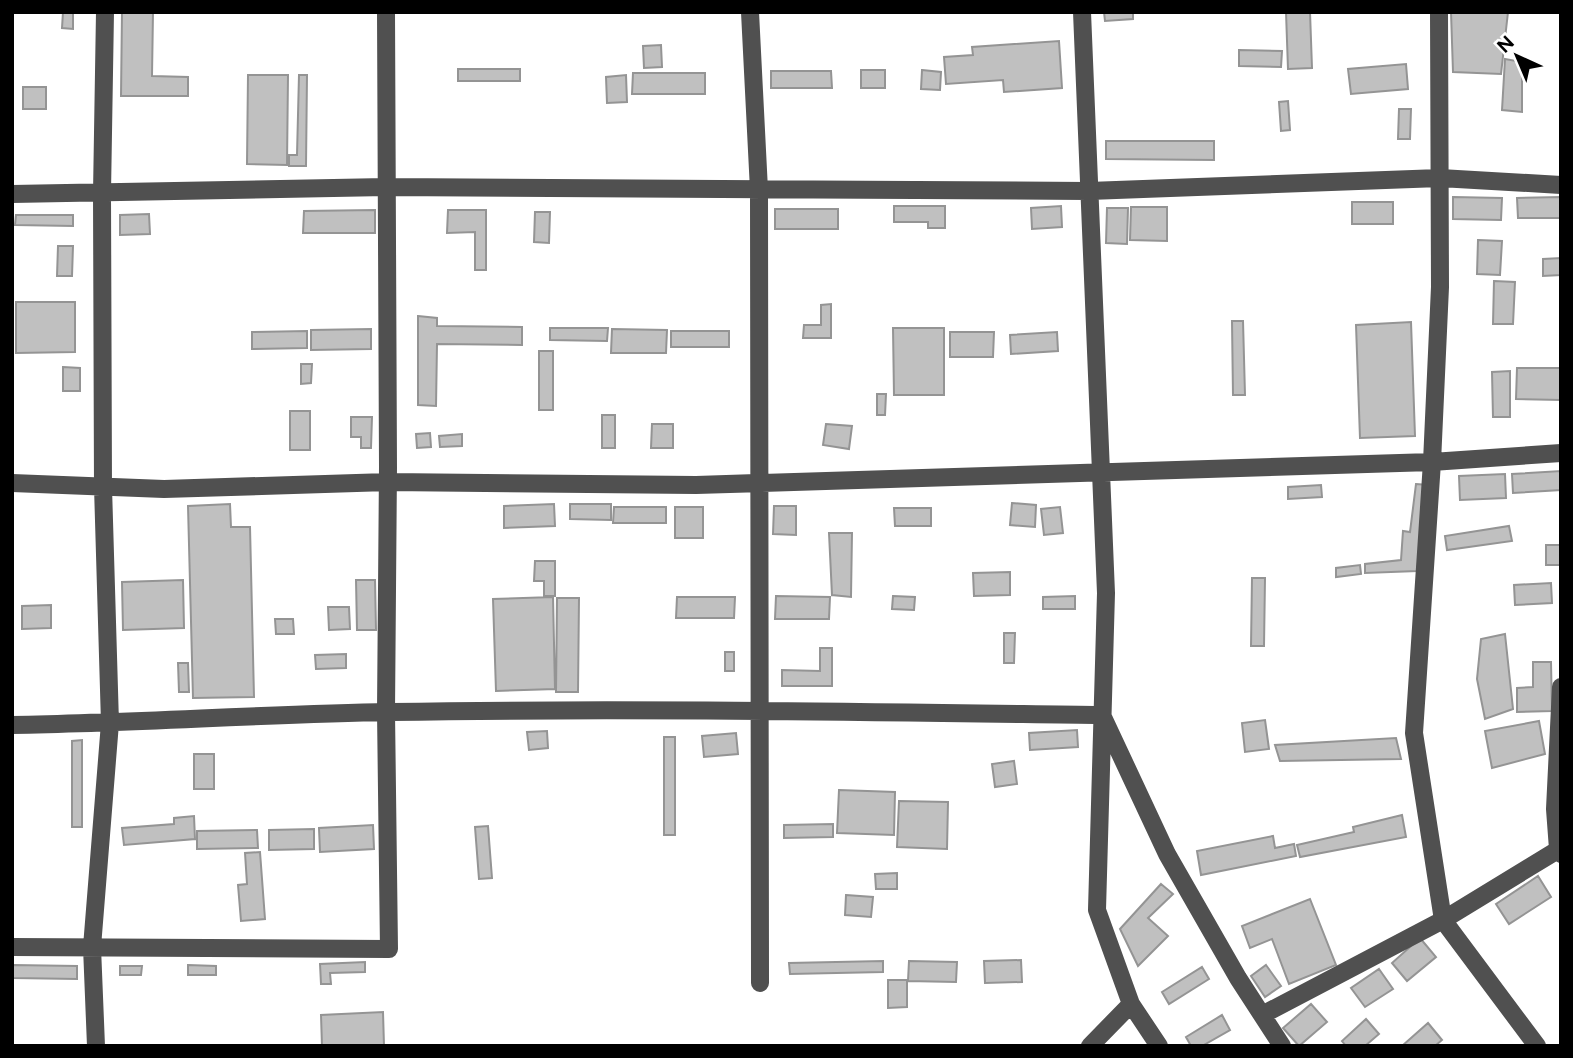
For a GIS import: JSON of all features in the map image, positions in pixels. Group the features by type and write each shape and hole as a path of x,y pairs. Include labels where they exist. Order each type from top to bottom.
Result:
{"street":[{"path":"96,1046 92,947 110,723 103,487 102,193 105,12"},
{"path":"12,947 389,949 386,712 386,12"},
{"path":"750,12 759,190 760,984"},
{"path":"1082,12 1106,593 1097,910 1131,1004 1159,1046"},
{"path":"1439,12 1440,287 1432,462 1414,733 1443,920 1538,1046"},
{"path":"12,194 386,187 1089,191 1440,178 1561,185"},
{"path":"12,483 164,489 388,482 696,485 1432,462 1561,453"},
{"path":"1262,1015 1443,920 1560,850 1555,809 1561,687"},
{"path":"12,725 386,712 758,711 1102,715"},
{"path":"1102,715 1167,854 1238,978 1282,1046"},
{"path":"1090,1046 1131,1004"}],"building":[{"path":"63,12 73,12 73,29 62,28"},
{"path":"122,12 153,12 152,76 188,77 188,96 121,96"},
{"path":"1104,12 1133,12 1133,19 1105,21"},
{"path":"1286,12 1310,12 1312,68 1288,69"},
{"path":"1451,12 1508,12 1501,74 1453,72"},
{"path":"1059,41 1062,88 1004,92 1003,80 946,84 944,57 973,55 972,47"},
{"path":"661,45 662,67 644,68 643,46"},
{"path":"1239,50 1282,51 1281,67 1239,66"},
{"path":"1505,59 1522,62 1522,112 1502,110"},
{"path":"1406,64 1408,89 1351,94 1348,69"},
{"path":"458,69 520,69 520,81 458,81"},
{"path":"861,70 885,70 885,88 861,88"},
{"path":"922,70 941,72 940,90 921,89"},
{"path":"771,71 831,71 832,88 771,88"},
{"path":"633,73 705,73 705,94 632,94"},
{"path":"248,75 288,75 287,165 247,164"},
{"path":"299,75 307,75 306,166 289,166 289,155 297,155"},
{"path":"626,75 627,102 607,103 606,77"},
{"path":"23,87 46,87 46,109 23,109"},
{"path":"1288,101 1290,130 1281,131 1279,102"},
{"path":"1399,109 1411,109 1410,139 1398,139"},
{"path":"1106,141 1214,141 1214,160 1106,159"},
{"path":"1453,197 1502,198 1501,220 1453,219"},
{"path":"1561,197 1561,218 1518,218 1517,198"},
{"path":"1352,202 1393,202 1393,224 1352,224"},
{"path":"894,206 945,206 945,228 928,228 928,222 894,222"},
{"path":"1061,206 1062,227 1032,229 1031,208"},
{"path":"1131,207 1167,207 1167,241 1130,240"},
{"path":"1107,208 1128,208 1127,244 1106,243"},
{"path":"775,209 838,209 838,229 775,229"},
{"path":"375,210 375,233 303,233 304,211"},
{"path":"448,210 486,210 486,270 475,270 475,232 447,233"},
{"path":"535,212 550,212 549,243 534,242"},
{"path":"149,214 150,234 120,235 120,215"},
{"path":"16,215 73,215 73,226 15,225"},
{"path":"1478,240 1502,241 1500,275 1477,274"},
{"path":"58,246 73,246 72,276 57,276"},
{"path":"1561,258 1561,275 1543,276 1543,259"},
{"path":"1494,281 1515,282 1513,324 1493,324"},
{"path":"16,302 75,302 75,352 16,353"},
{"path":"831,304 831,338 803,338 804,325 821,325 821,305"},
{"path":"418,316 437,318 437,326 522,327 522,345 437,344 436,406 418,405"},
{"path":"1232,321 1243,321 1245,395 1233,395"},
{"path":"1411,322 1415,436 1360,438 1356,325"},
{"path":"550,328 608,328 607,341 550,340"},
{"path":"893,328 944,328 944,395 894,395"},
{"path":"371,329 371,349 311,350 311,330"},
{"path":"612,329 667,330 666,353 611,353"},
{"path":"307,331 307,348 252,349 252,332"},
{"path":"671,331 729,331 729,347 671,347"},
{"path":"950,332 994,332 993,357 950,357"},
{"path":"1057,332 1058,351 1011,354 1010,335"},
{"path":"539,351 553,351 553,410 539,410"},
{"path":"301,364 312,364 311,383 301,384"},
{"path":"63,367 80,368 80,391 63,391"},
{"path":"1517,368 1561,368 1561,400 1516,399"},
{"path":"1510,371 1510,417 1493,417 1492,372"},
{"path":"877,394 886,394 885,415 877,415"},
{"path":"290,411 310,411 310,450 290,450"},
{"path":"602,415 615,415 615,448 602,448"},
{"path":"351,417 372,417 371,448 361,448 361,437 351,437"},
{"path":"652,424 673,424 673,448 651,448"},
{"path":"826,424 852,426 849,449 823,445"},
{"path":"430,433 431,447 417,448 416,434"},
{"path":"462,434 462,446 440,447 439,436"},
{"path":"1561,471 1561,490 1513,493 1512,474"},
{"path":"1505,474 1506,498 1460,500 1459,476"},
{"path":"1416,484 1428,485 1417,571 1365,573 1365,564 1401,560 1403,531 1410,532"},
{"path":"1321,485 1322,497 1288,499 1288,487"},
{"path":"1012,503 1036,505 1035,527 1010,525"},
{"path":"230,504 231,527 250,527 254,697 193,698 188,506"},
{"path":"554,504 555,526 504,528 504,506"},
{"path":"570,504 611,504 611,520 570,519"},
{"path":"774,506 796,506 796,535 773,534"},
{"path":"614,507 666,507 666,523 613,523"},
{"path":"675,507 703,507 703,538 675,538"},
{"path":"1060,507 1063,533 1044,535 1041,509"},
{"path":"894,508 931,508 931,526 895,526"},
{"path":"1509,526 1512,541 1447,550 1445,536"},
{"path":"829,533 852,533 851,597 832,595"},
{"path":"1546,545 1561,545 1561,565 1546,565"},
{"path":"535,561 555,561 555,596 544,596 544,581 534,581"},
{"path":"1360,565 1361,574 1336,577 1336,568"},
{"path":"1010,572 1010,595 974,596 973,573"},
{"path":"1252,578 1265,578 1264,646 1251,646"},
{"path":"183,580 184,628 123,630 122,582"},
{"path":"356,580 375,580 376,630 357,630"},
{"path":"1551,583 1552,603 1515,605 1514,585"},
{"path":"776,596 830,597 829,619 775,619"},
{"path":"893,596 915,597 914,610 892,609"},
{"path":"1075,596 1075,609 1043,609 1043,597"},
{"path":"553,597 555,689 496,691 493,599"},
{"path":"677,597 735,597 734,618 676,618"},
{"path":"557,598 579,598 578,692 556,692"},
{"path":"51,605 51,628 22,629 22,606"},
{"path":"328,607 349,607 350,629 329,630"},
{"path":"275,619 293,619 294,634 276,634"},
{"path":"1004,633 1015,633 1014,663 1004,663"},
{"path":"1505,634 1513,709 1485,719 1477,679 1481,639"},
{"path":"820,648 832,648 832,686 782,686 782,670 820,671"},
{"path":"725,652 734,652 734,671 725,671"},
{"path":"346,654 346,668 316,669 315,655"},
{"path":"1533,662 1551,662 1552,711 1517,712 1517,688 1533,687"},
{"path":"178,663 188,663 189,692 179,692"},
{"path":"1265,720 1269,749 1245,752 1242,723"},
{"path":"1539,721 1545,754 1492,768 1485,731"},
{"path":"1077,730 1078,747 1030,750 1029,733"},
{"path":"547,731 548,748 529,750 527,732"},
{"path":"736,733 738,754 704,757 702,736"},
{"path":"664,737 675,737 675,835 664,835"},
{"path":"1396,738 1401,759 1280,761 1275,745"},
{"path":"82,740 82,827 72,827 72,741"},
{"path":"194,754 214,754 214,789 194,789"},
{"path":"1014,761 1017,784 995,787 992,764"},
{"path":"839,790 895,792 894,835 837,833"},
{"path":"899,801 948,802 947,849 897,847"},
{"path":"1402,815 1406,837 1300,857 1297,845 1354,832 1353,827"},
{"path":"194,816 195,839 124,845 122,828 174,824 174,818"},
{"path":"833,824 833,837 784,838 784,825"},
{"path":"373,825 374,849 320,852 319,828"},
{"path":"488,826 492,878 479,879 475,827"},
{"path":"314,829 314,849 269,850 269,830"},
{"path":"257,830 258,848 197,849 197,831"},
{"path":"1273,836 1275,848 1294,844 1296,856 1201,875 1197,851"},
{"path":"260,852 265,919 241,921 238,885 247,884 245,853"},
{"path":"897,873 897,889 876,889 875,874"},
{"path":"1538,876 1551,897 1509,924 1496,904"},
{"path":"1161,884 1173,894 1148,918 1168,936 1138,966 1120,929"},
{"path":"846,895 873,897 871,917 845,915"},
{"path":"1310,899 1336,965 1289,984 1272,939 1250,948 1242,926"},
{"path":"1420,938 1436,957 1407,981 1392,963"},
{"path":"1021,960 1022,982 985,983 984,961"},
{"path":"883,961 883,972 790,974 789,963"},
{"path":"909,961 957,962 956,982 908,981"},
{"path":"365,962 365,972 330,973 331,984 321,984 320,964"},
{"path":"13,965 77,966 77,979 13,978"},
{"path":"188,965 216,966 216,975 188,975"},
{"path":"1266,965 1281,986 1265,997 1251,976"},
{"path":"120,966 142,966 141,975 120,975"},
{"path":"1202,967 1209,979 1169,1004 1162,992"},
{"path":"1379,969 1393,989 1365,1007 1351,988"},
{"path":"888,980 907,980 907,1007 888,1008"},
{"path":"1311,1004 1327,1022 1299,1046 1283,1028"},
{"path":"383,1012 384,1046 322,1046 321,1015"},
{"path":"1222,1015 1230,1030 1202,1046 1191,1046 1186,1037"},
{"path":"1366,1019 1379,1034 1365,1046 1346,1046 1342,1041"},
{"path":"1428,1023 1442,1040 1435,1046 1402,1046"}]}
